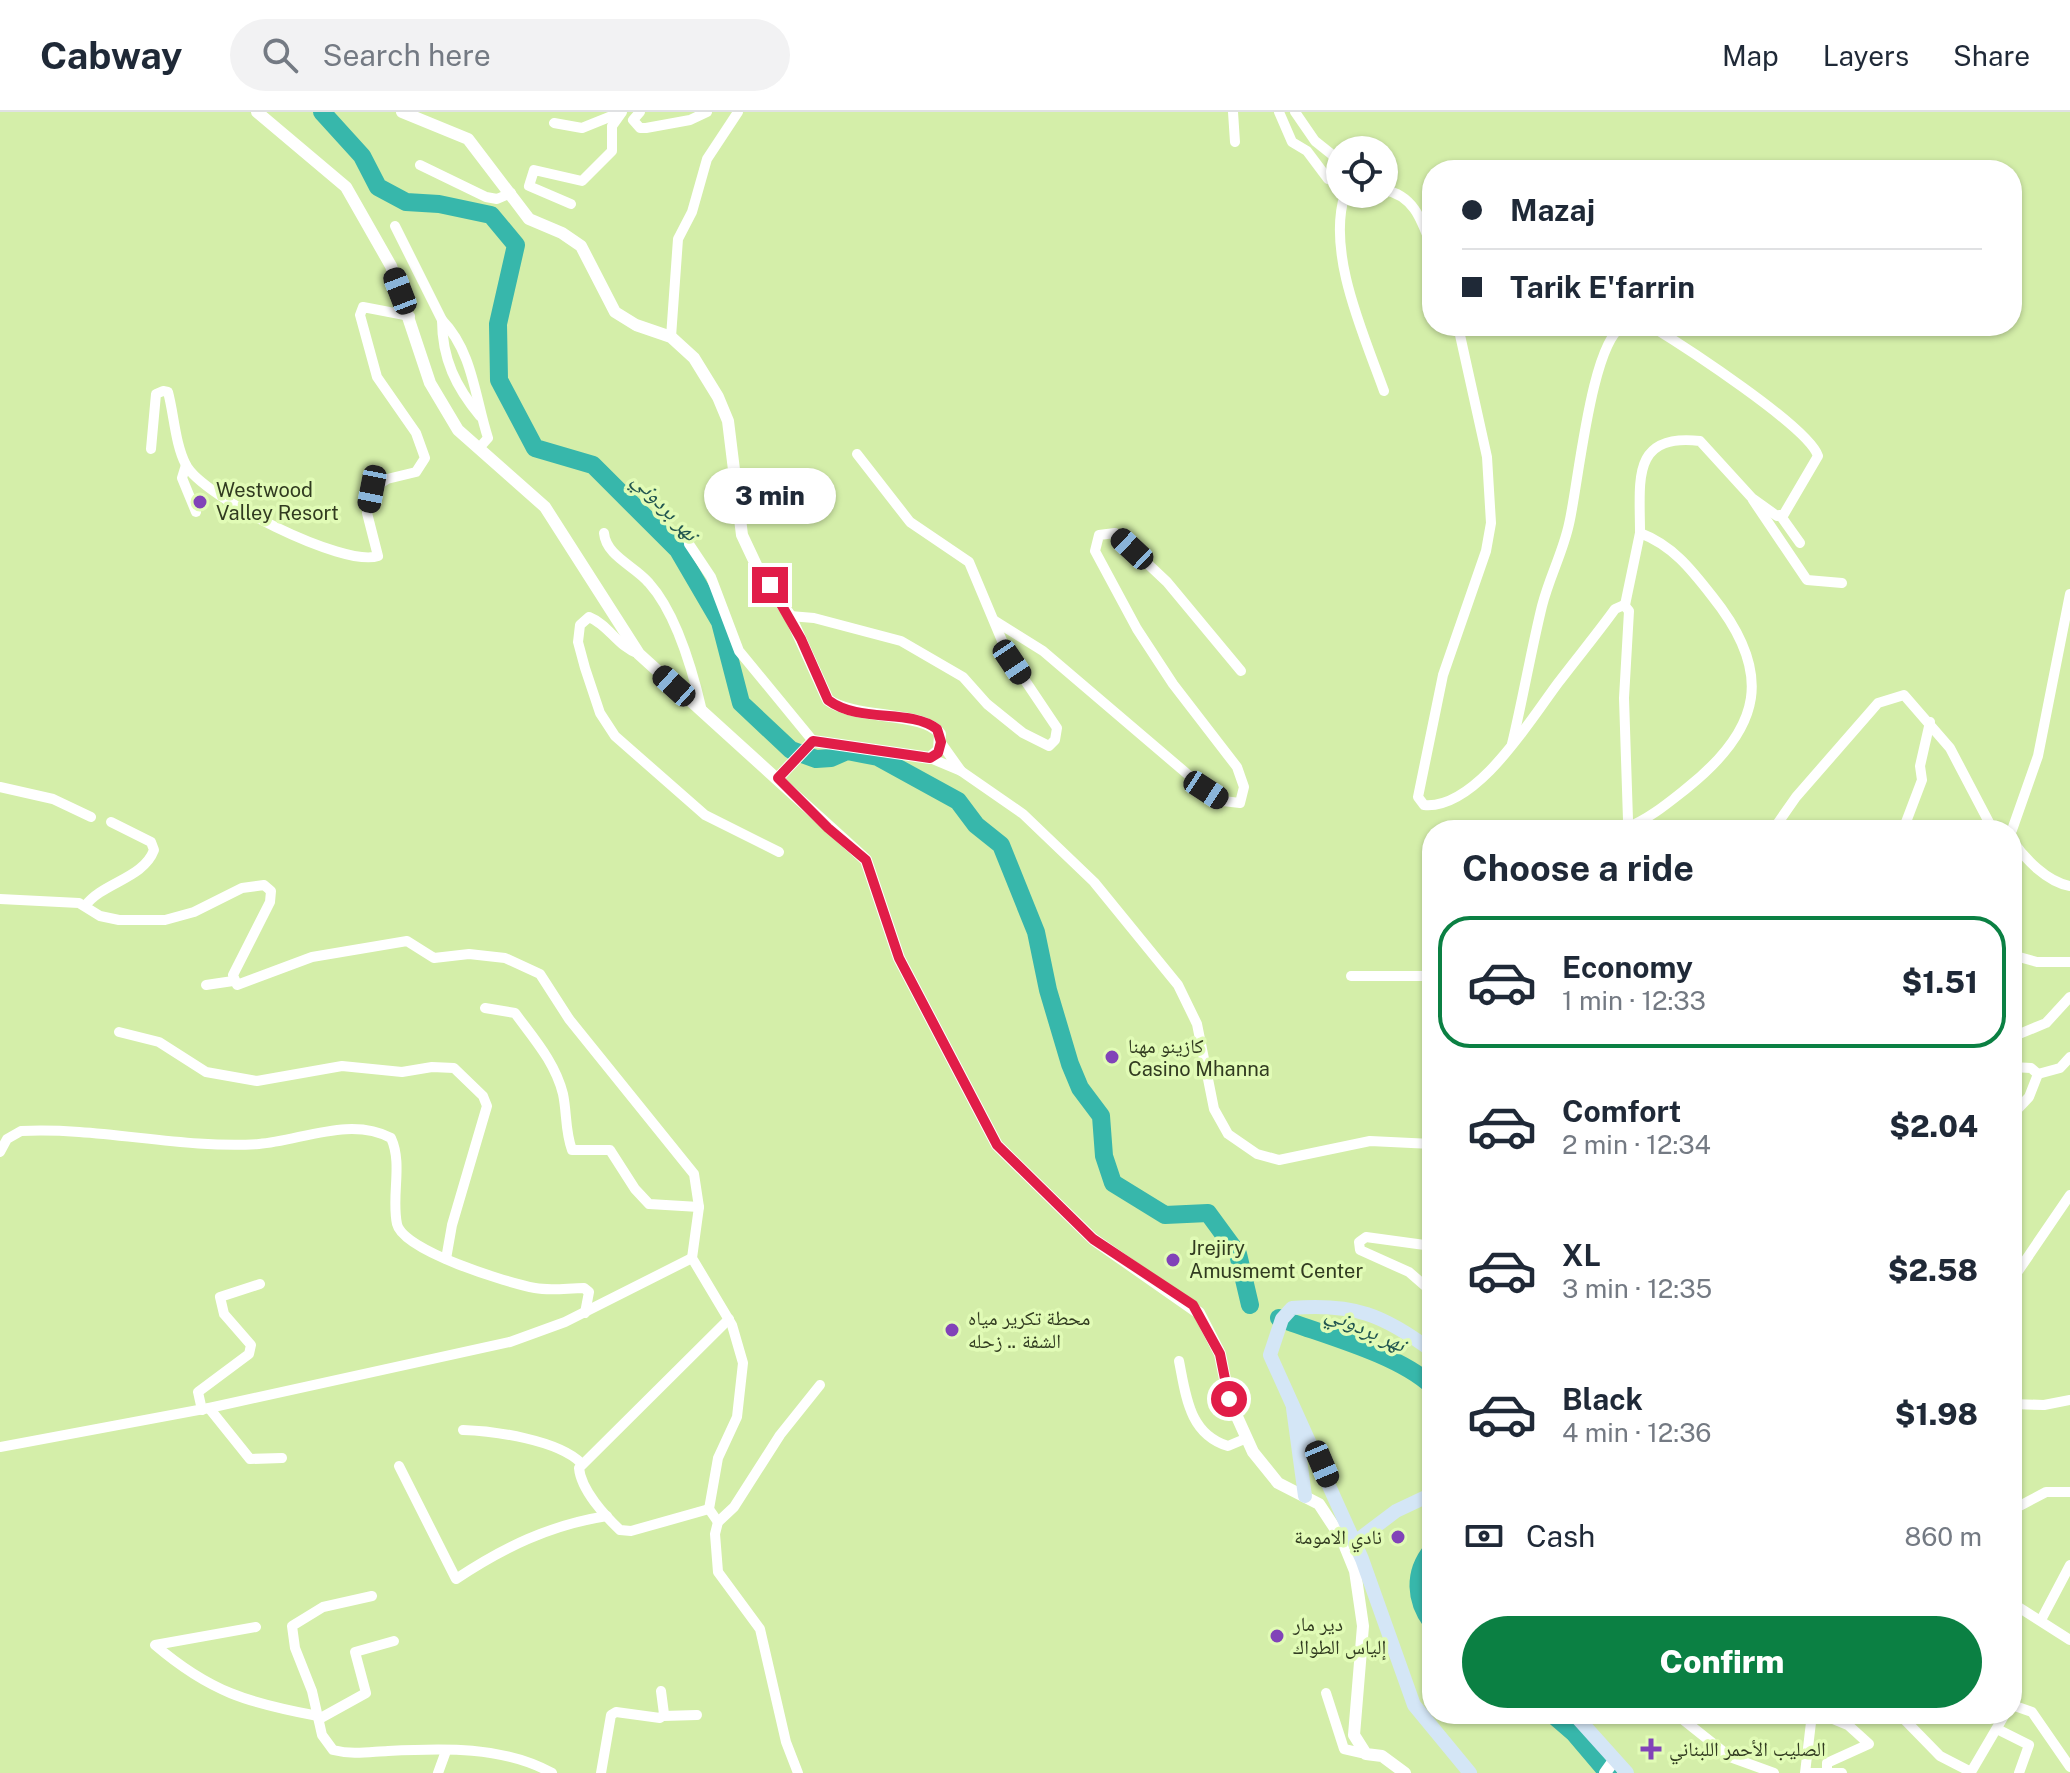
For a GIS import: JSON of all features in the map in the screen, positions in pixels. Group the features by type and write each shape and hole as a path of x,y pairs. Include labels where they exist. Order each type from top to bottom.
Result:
{"main road":[{"path":"1422,1344 1391,1321 1320,1306 1292,1308 1282,1319 1270,1355 1293,1400 1351,1546 1396,1648 1414,1705 1422,1715"},
{"path":"1293,1400 1294,1429 1305,1496"},
{"path":"1351,1546 1396,1511 1422,1499"},
{"path":"1430,1724 1470,1773"},
{"path":"1581,1724 1610,1766 1627,1773"}],"street":[{"path":"257,112 346,187 380,243 410,316 430,383 458,430 545,507 639,654 866,860 899,958 997,1145 1093,1239 1193,1305 1216,1343 1229,1399 1264,1468 1278,1483 1319,1504 1351,1546 1363,1618 1354,1735 1366,1754"},
{"path":"402,112 468,139 529,219 562,233 581,246 615,312 636,325 671,337 694,358 718,397 730,433 742,535 758,569 790,616 828,700 867,715 924,722 937,729 941,743 961,771"},
{"path":"554,123 582,128 621,112"},
{"path":"571,204 529,186 534,170 582,181 612,151 612,126 621,112"},
{"path":"640,112 633,120 640,128 646,128 690,120 707,112"},
{"path":"671,337 678,239 692,212 707,159 738,112"},
{"path":"1233,112 1235,142"},
{"path":"1279,112 1292,142 1307,151 1326,176"},
{"path":"1295,112 1315,141 1326,150"},
{"path":"420,165 486,197 497,199 511,193"},
{"path":"1398,192 1410,201 1422,227"},
{"path":"1342,208 1339,221 1350,298 1384,391"},
{"path":"395,226 442,320 454,332 464,352 488,438 480,447"},
{"path":"186,465 217,495 309,541 368,559 378,556 367,513 372,489 387,479 416,472 425,458 416,433 377,377 360,315 363,307 370,306 410,316"},
{"path":"442,320 442,335 456,387 482,418"},
{"path":"1460,336 1485,444 1491,523 1486,551 1443,675 1418,797 1424,805 1447,801 1467,789 1511,750 1615,609 1625,605"},
{"path":"1511,750 1542,608 1569,527 1596,382 1608,343 1614,336"},
{"path":"1667,336 1700,356 1764,404 1815,449 1816,461 1780,515"},
{"path":"151,449 156,394 168,392 186,465 182,478 196,512"},
{"path":"1626,820 1624,698 1629,611 1625,605 1640,533 1640,490 1645,459 1662,441 1675,438 1700,441 1752,498 1807,580 1842,583"},
{"path":"790,616 814,618 901,641 963,677 987,704 1023,733 1049,746 1055,740 1057,728 1008,655 969,562 910,522 857,454"},
{"path":"1752,498 1780,515 1800,543"},
{"path":"604,533 605,541 615,554 651,584 672,620 703,713"},
{"path":"995,621 1043,651 1206,790 1223,801 1240,803 1244,787 1237,767 1173,684 1137,629 1095,551 1099,535 1115,533 1167,582 1241,671"},
{"path":"1640,533 1662,542 1676,554 1724,611 1749,654 1752,687 1748,712 1726,754 1641,820"},
{"path":"689,544 711,577 739,651 808,745 930,758 961,771 1023,814 1094,882 1178,985 1197,1024 1214,1109 1228,1134 1257,1154 1279,1160 1370,1141 1422,1144"},
{"path":"2016,820 2038,756 2070,594"},
{"path":"639,654 625,649 597,620 589,617 580,625 578,642 585,668 600,713 615,736 705,815 779,852"},
{"path":"1780,820 1796,797 1878,703 1904,695 1950,748 1988,820"},
{"path":"1907,820 1922,780 1920,766 1930,722"},
{"path":"930,758 938,753 941,743"},
{"path":"778,778 808,745"},
{"path":"0,787 53,799 91,817"},
{"path":"85,906 100,891 145,865 154,850 151,842 111,822"},
{"path":"2022,851 2043,873 2058,884 2070,886"},
{"path":"0,899 85,906 100,916 119,920 165,920 194,912 242,888 264,885 271,891 270,902 236,968 233,981"},
{"path":"206,985 233,981 242,985 276,968 312,957 407,941 434,958 483,954 523,964 540,974 569,1019 694,1174 699,1207 692,1258 729,1319 743,1363 737,1417 718,1458 709,1509 718,1522"},
{"path":"2022,958 2037,962 2070,962"},
{"path":"1351,976 1422,976"},
{"path":"2022,1033 2046,1023 2070,997"},
{"path":"485,1008 515,1013 547,1055 564,1097 566,1136 572,1150 610,1150 635,1189 649,1204 699,1207"},
{"path":"119,1032 159,1042 206,1072 257,1081 342,1066 402,1072 432,1067 454,1068 483,1096 487,1106 452,1225 446,1259"},
{"path":"2038,1074 2060,1068 2070,1057"},
{"path":"2022,1068 2031,1068 2038,1074"},
{"path":"2022,1104 2029,1097 2038,1074"},
{"path":"0,1152 7,1139 21,1131 251,1144 331,1130 380,1133 391,1138 395,1150 400,1232 446,1259 473,1270 534,1288 584,1288 589,1292 585,1313"},
{"path":"2022,1265 2070,1195"},
{"path":"1422,1245 1366,1237 1359,1242 1360,1250 1409,1272 1422,1283"},
{"path":"0,1447 206,1409 510,1342 585,1313 692,1258"},
{"path":"260,1284 220,1297 224,1314 251,1345 249,1354 198,1392 206,1409 250,1459 282,1458"},
{"path":"709,1509 631,1531 620,1530 580,1476 581,1463 678,1373 729,1319"},
{"path":"1179,1361 1191,1415 1200,1430 1214,1442 1228,1446 1247,1438"},
{"path":"798,1773 786,1742 760,1629 718,1572 715,1534 718,1522 734,1507 780,1435 820,1385"},
{"path":"2022,1404 2044,1405 2070,1400"},
{"path":"463,1430 484,1431 551,1446 571,1453 581,1463"},
{"path":"399,1466 456,1579 523,1539 571,1522 607,1516"},
{"path":"2022,1505 2046,1492 2070,1492"},
{"path":"2041,1620 2070,1565"},
{"path":"372,1596 323,1607 292,1626 295,1648 322,1735 333,1750 353,1755 446,1751 504,1753 552,1773"},
{"path":"2022,1609 2070,1640"},
{"path":"256,1627 155,1645 189,1674 219,1691 318,1718 366,1693 355,1652 394,1641"},
{"path":"661,1691 663,1716"},
{"path":"1326,1693 1344,1749 1382,1756 1405,1773"},
{"path":"2022,1708 2032,1712 2070,1767"},
{"path":"601,1773 613,1713 697,1715"},
{"path":"1689,1724 1730,1757 1774,1773"},
{"path":"1811,1724 1806,1773 1842,1773"},
{"path":"1827,1771 1827,1763 1869,1744 1846,1724"},
{"path":"1909,1724 1940,1756 1968,1772 1975,1770 2000,1724"},
{"path":"1997,1729 2029,1745 2019,1773"},
{"path":"438,1773 446,1751"}],"waterway":[{"name":"نهر بردوني","path":"322,112 362,156 378,187 406,202 439,204 491,215 516,245 498,324 499,380 535,448 593,465 678,550 720,622 741,703 791,750 816,759 831,758 847,751 878,757 958,801 976,825 1001,845 1036,932 1048,990 1070,1064 1080,1088 1101,1116 1104,1156 1113,1183 1165,1215 1208,1213 1238,1254 1250,1305"},
{"name":"نهر بردوني","path":"1279,1318 1381,1355 1422,1378"},
{"name":"نهر بردوني","path":"1422,1568 1418,1586 1422,1605"},
{"name":"نهر بردوني","path":"1564,1724 1608,1773"}],"place":[{"name":"Westwood Valley Resort","path":"200,502"},
{"name":"كازينو مهنا Casino Mhanna","path":"1112,1057"},
{"name":"Jrejiry Amusmemt Center","path":"1173,1260"},
{"name":"محطة تكرير مياه الشفة .. زحله","path":"952,1330"},
{"name":"نادي الامومة","path":"1398,1537"},
{"name":"دير مار إلياس الطواك","path":"1277,1636"},
{"name":"الصليب الأحمر اللبناني","path":"1651,1749"}],"route":[{"path":"770,585 790,616 828,700 867,715 924,722 937,729 941,742 938,753 930,758 886,749 813,741 778,778 828,828 866,860 876,881 899,958 985,1128 997,1145 1093,1239 1193,1305 1212,1333 1220,1354 1229,1399"}]}
